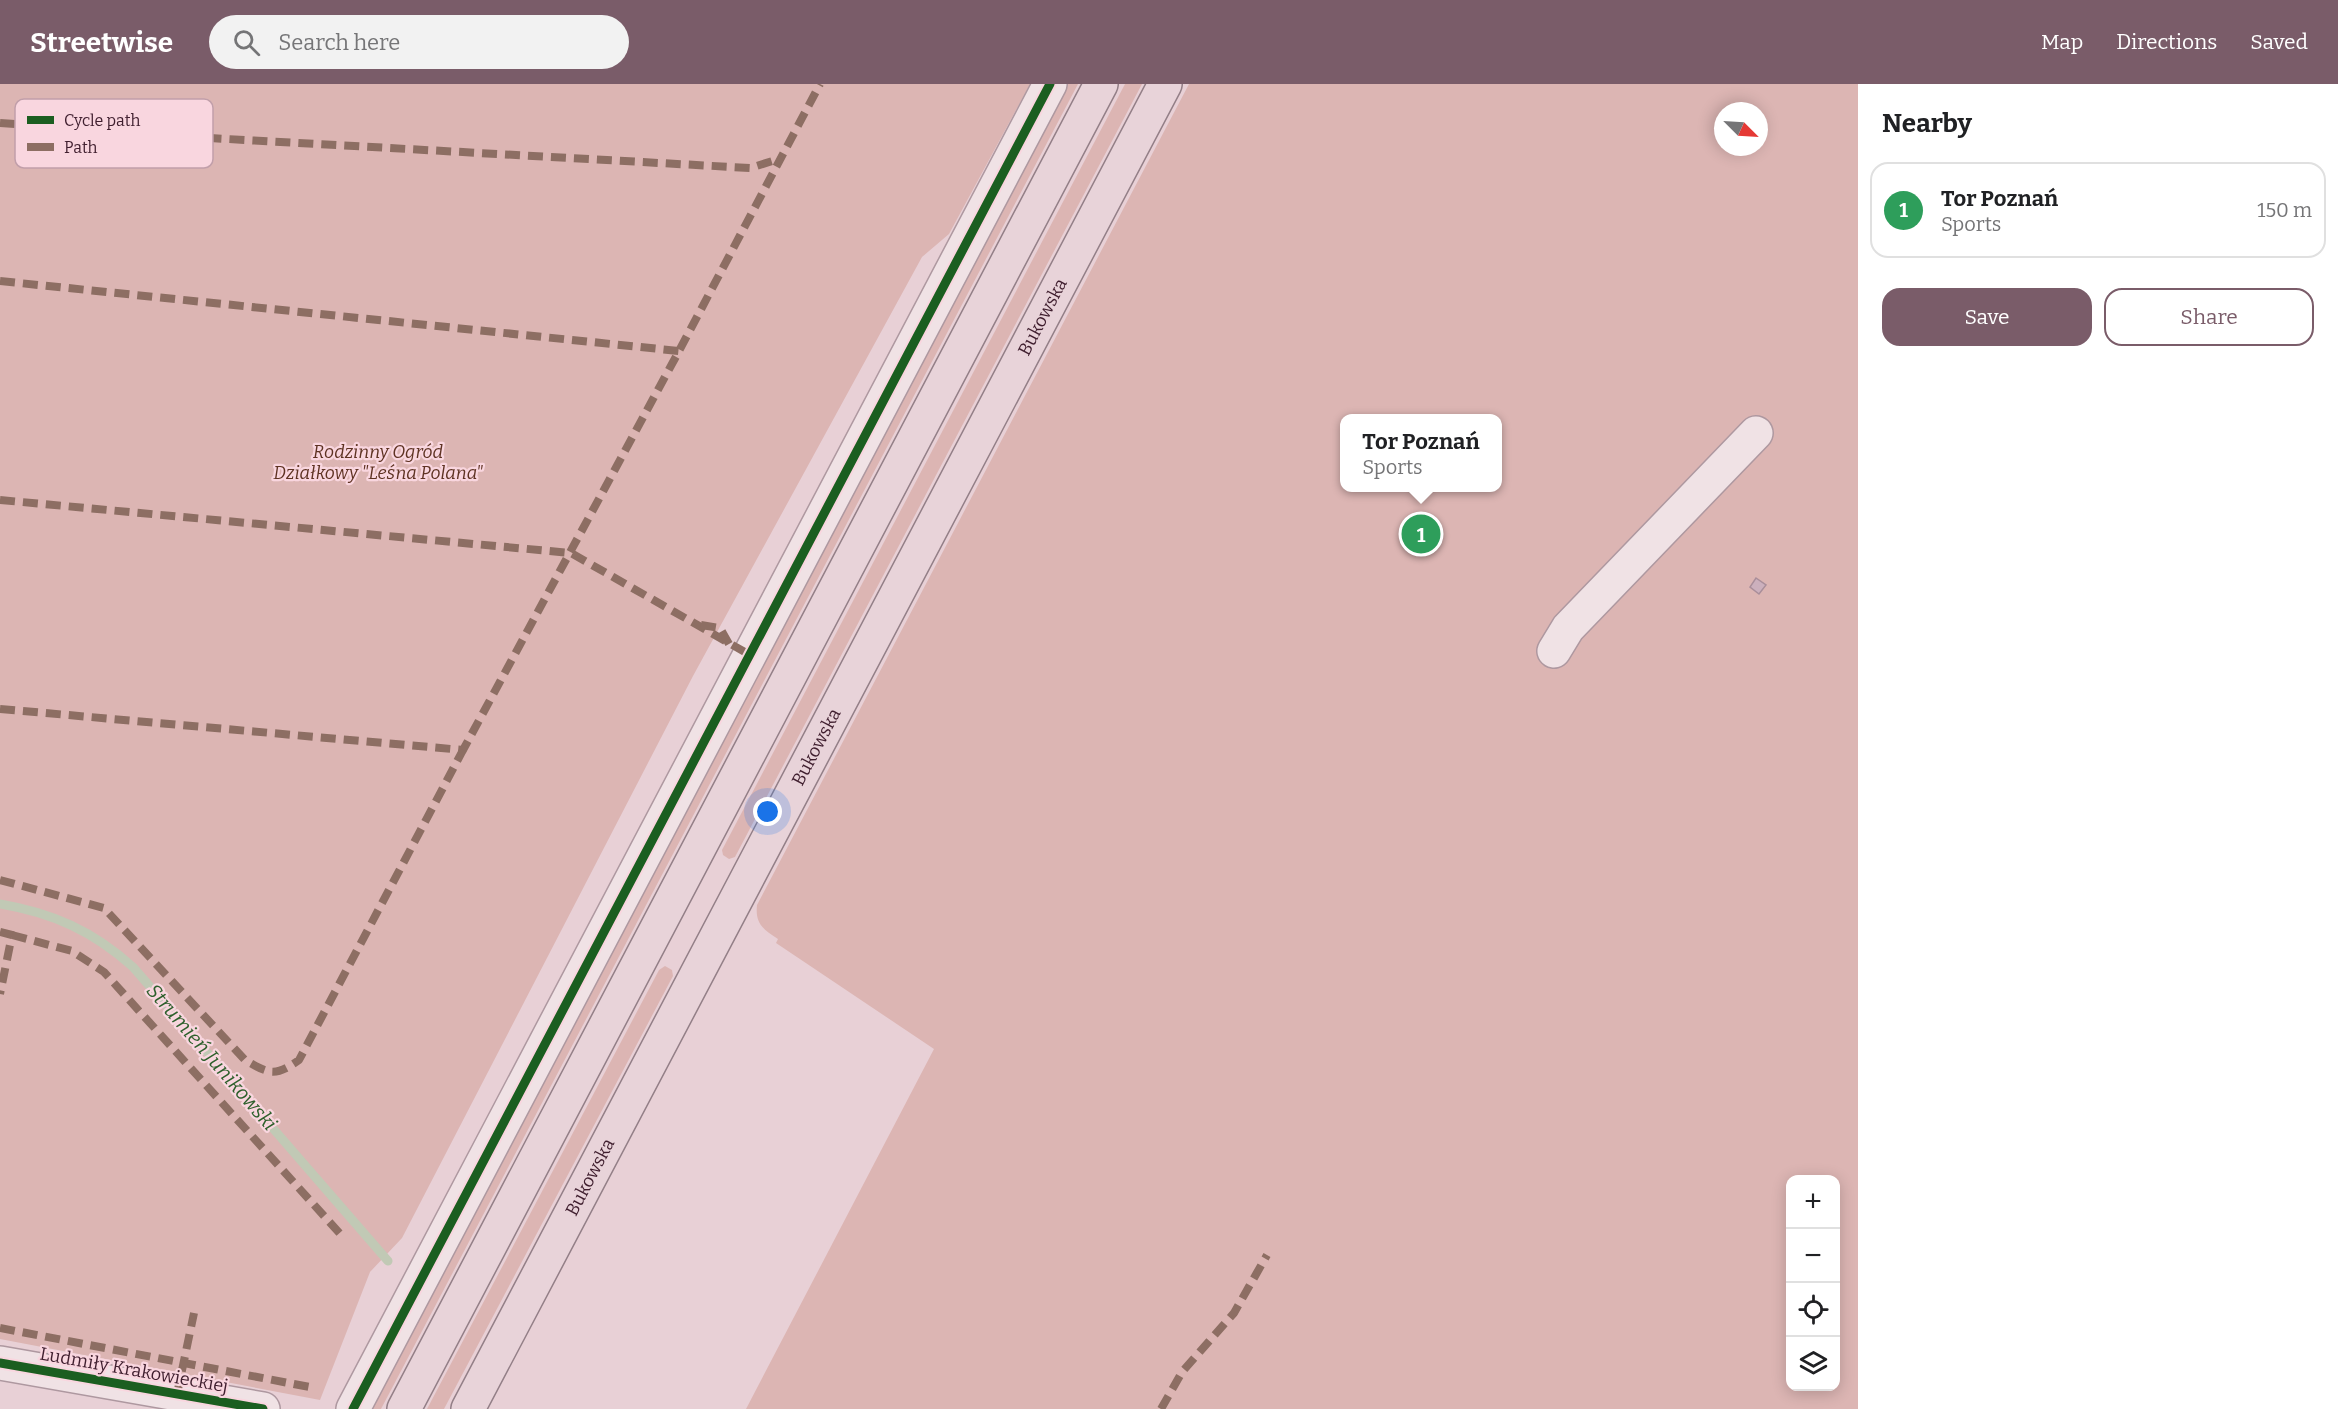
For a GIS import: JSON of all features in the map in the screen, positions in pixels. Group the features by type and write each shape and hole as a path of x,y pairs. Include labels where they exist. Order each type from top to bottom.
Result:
{"main road":[{"path":"404,1409 1101,84"},
{"name":"Bukowska","path":"468,1409 1165,84"}],"street":[{"path":"353,1409 1050,84"},
{"path":"1554,651 1568,628 1756,433"},
{"name":"Ludmiły Krakowieckiej","path":"0,1363 263,1409"}],"green space":[{"name":"Rodzinny Ogród Działkowy \"Leśna Polana\"","path":"0,84 1030,84 949,234 922,257 693,676 402,1238 370,1272 320,1400 0,1339"},
{"path":"1064,84 1078,84 381,1409 367,1409"},
{"path":"1125,84 1142,84 735,857 729,859 723,855 722,850"},
{"path":"1189,84 1858,84 1858,1409 746,1409 934,1049 776,943 778,939 764,929 757,917 757,905"},
{"path":"665,966 672,970 673,976 444,1409 427,1409 659,970"}],"building":[{"path":"1756,578 1766,585 1759,594 1750,587"}],"waterway":[{"name":"Strumień Junikowski","path":"0,904 55,918 71,925 103,943 133,967 388,1261"}],"marked path":[{"path":"0,709 463,750 679,351 820,84"},
{"path":"0,123 15,124"},
{"path":"213,138 750,168 779,159"},
{"path":"0,281 679,351"},
{"path":"0,500 571,553 750,655"},
{"path":"701,625 720,628 729,644"},
{"path":"0,880 104,908 245,1060 266,1071 278,1071 299,1060 463,750"},
{"path":"0,932 12,935 0,994"},
{"path":"12,935 72,951 104,972 343,1237"},
{"path":"1161,1409 1182,1372 1234,1313 1267,1255"},
{"path":"177,1394 194,1313"},
{"path":"0,1328 315,1388"}],"cycle path":[{"path":"353,1409 1050,84"},
{"path":"0,1363 263,1409"}],"place":[{"name":"Tor Poznań","path":"1421,534"}]}
